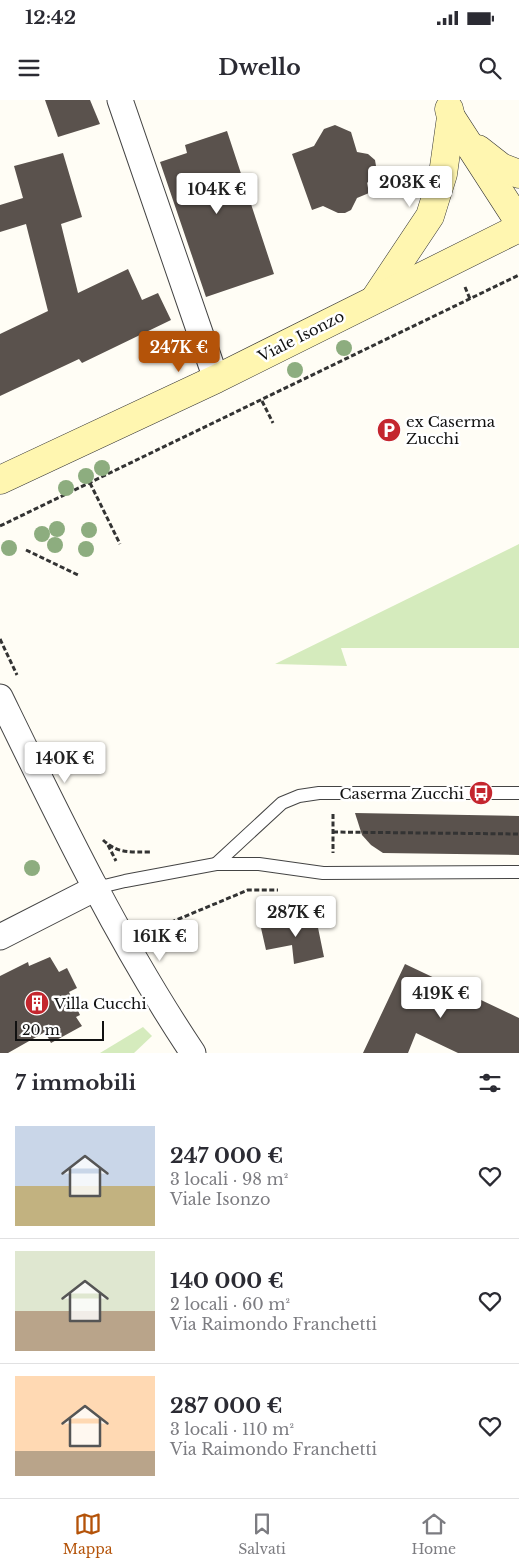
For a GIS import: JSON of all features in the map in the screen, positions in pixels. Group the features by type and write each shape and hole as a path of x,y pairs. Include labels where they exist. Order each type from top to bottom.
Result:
{"main road":[{"path":"449,109 479,149 501,167 519,174"},
{"path":"449,109 519,222"},
{"path":"375,299 430,216 442,174 449,109"},
{"name":"Viale Isonzo","path":"0,480 216,379 519,228"}],"street":[{"path":"120,100 216,379"},
{"path":"0,697 125,942 193,1053"},
{"path":"0,731 71,876 96,888"},
{"path":"0,938 96,888"}],"lane":[{"path":"216,864 282,804 299,796 333,793 519,793"},
{"path":"96,888 216,864 259,864 323,873 519,872"}],"path":[{"path":"0,526 519,275"},
{"path":"262,401 273,423"},
{"path":"90,483 120,544"},
{"path":"26,550 78,575"},
{"path":"0,640 20,681"},
{"path":"333,793 334,873"},
{"path":"334,832 519,834"},
{"path":"101,838 108,845 124,852 153,852"},
{"path":"125,942 248,890 286,890"}],"green space":[{"path":"519,544 519,648 341,648 347,666 275,664"},
{"path":"143,1027 152,1036 134,1053 100,1053"}],"building":[{"path":"45,100 90,100 100,124 58,137"},
{"path":"335,125 351,132 357,152 368,154 375,160 376,166 373,176 367,183 369,193 357,198 351,210 345,213 338,213 323,206 312,210 292,154 314,146 324,129"},
{"path":"227,131 274,274 206,297 160,162 187,153 185,145"},
{"path":"63,153 82,217 61,224 78,293 128,269 142,300 158,293 171,320 82,363 79,359 0,396 0,334 48,311 26,224 0,232 0,205 23,198 14,166"},
{"path":"355,813 519,816 519,855 383,853 371,845 362,835"},
{"path":"315,913 324,957 294,964 292,945 266,950 261,928"},
{"name":"Villa Cucchi","path":"50,957 59,972 67,968 77,988 69,992 80,1015 76,1017 82,1026 51,1043 45,1032 8,1053 0,1053 0,976 28,962 29,966"},
{"path":"405,964 519,1018 519,1053 458,1053 416,1033 408,1053 363,1053"}],"place":[{"name":"ex Caserma Zucchi","path":"389,430"},
{"name":"Caserma Zucchi","path":"481,793"},
{"name":"Villa Cucchi","path":"37,1003"}]}
